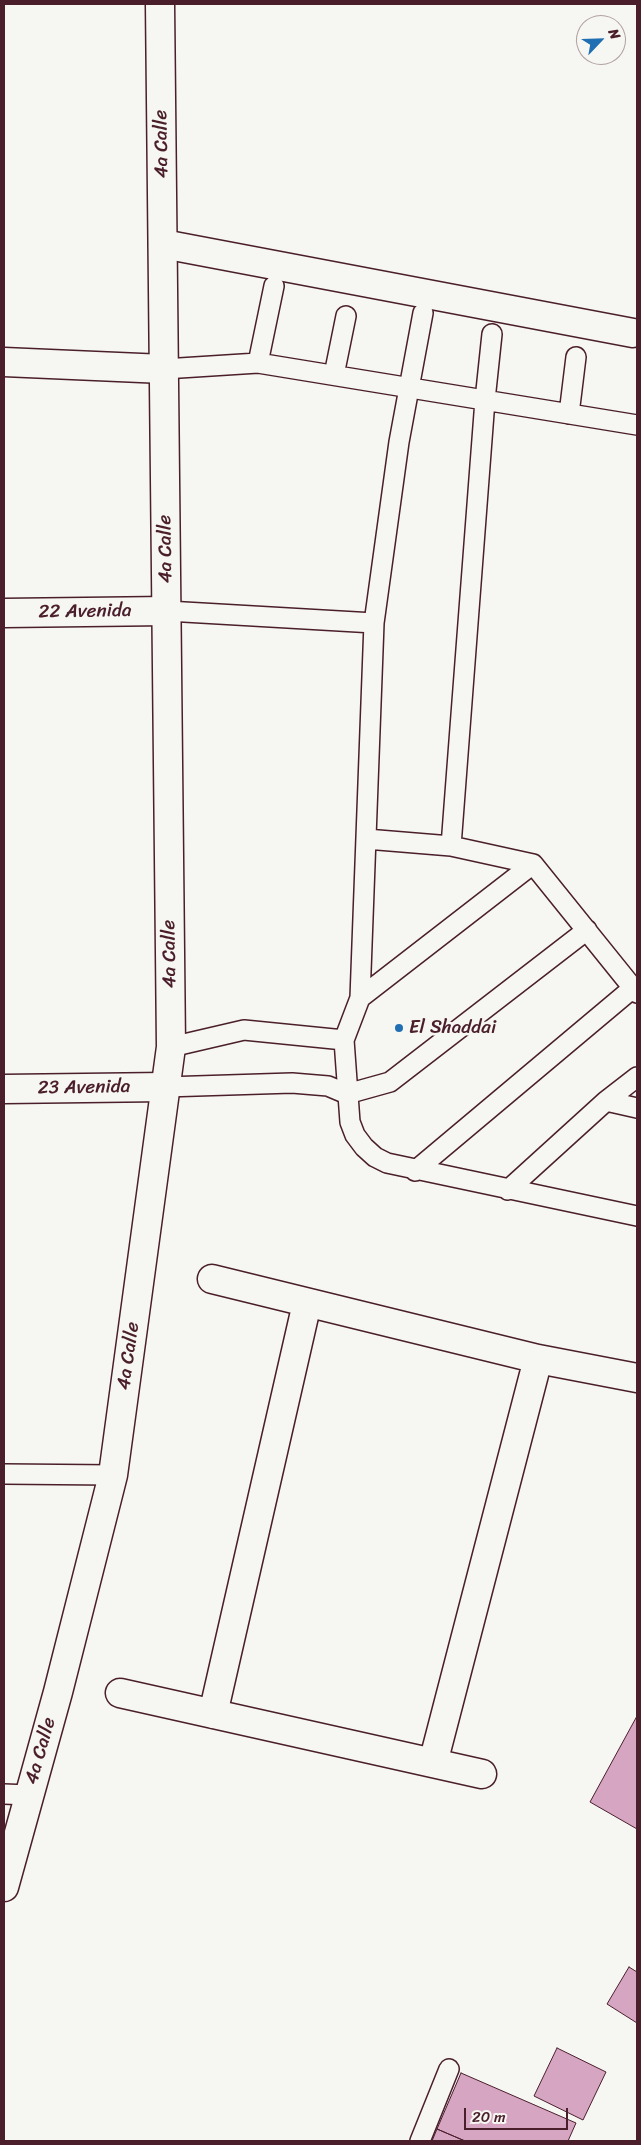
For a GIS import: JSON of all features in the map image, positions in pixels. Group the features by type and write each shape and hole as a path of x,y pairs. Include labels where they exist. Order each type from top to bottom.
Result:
{"street":[{"name":"4a Calle","path":"4,1886 16,1794 113,1475 171,1047 160,4"},
{"path":"163,244 633,333"},
{"path":"4,362 164,368"},
{"name":"22 Avenida","path":"4,613 166,612"},
{"name":"23 Avenida","path":"4,1089 165,1087"},
{"path":"212,1279 538,1359 637,1378"},
{"path":"213,1714 307,1303"},
{"path":"433,1763 538,1359"},
{"path":"120,1693 482,1774"}],"lane":[{"path":"258,363 274,286"},
{"path":"423,313 399,442 374,623 360,998 344,1040 350,1122 355,1135 364,1147 375,1157 387,1163 637,1216"},
{"path":"334,375 346,316"},
{"path":"451,846 485,400 492,334"},
{"path":"569,414 576,357"},
{"path":"164,368 258,363 569,414 636,420"},
{"path":"166,612 374,623"},
{"path":"366,839 451,846 533,864 635,991 415,1170"},
{"path":"360,998 533,864"},
{"path":"165,1087 292,1083 328,1086 347,1094 390,1082 587,930"},
{"path":"171,1047 244,1030 344,1040"},
{"path":"508,1190 606,1101 637,1077"},
{"path":"606,1101 637,1108"},
{"path":"4,1474 113,1475"},
{"path":"420,2141 449,2069"}],"building":[{"path":"637,1716 637,1829 590,1802"},
{"path":"629,1967 637,1972 637,2023 607,2004"},
{"path":"557,2048 606,2072 583,2120 534,2096"},
{"path":"461,2073 576,2123 568,2141 465,2141 437,2129"},
{"path":"437,2129 465,2141 432,2141"}],"place":[{"name":"El Shaddai","path":"399,1028"}]}
